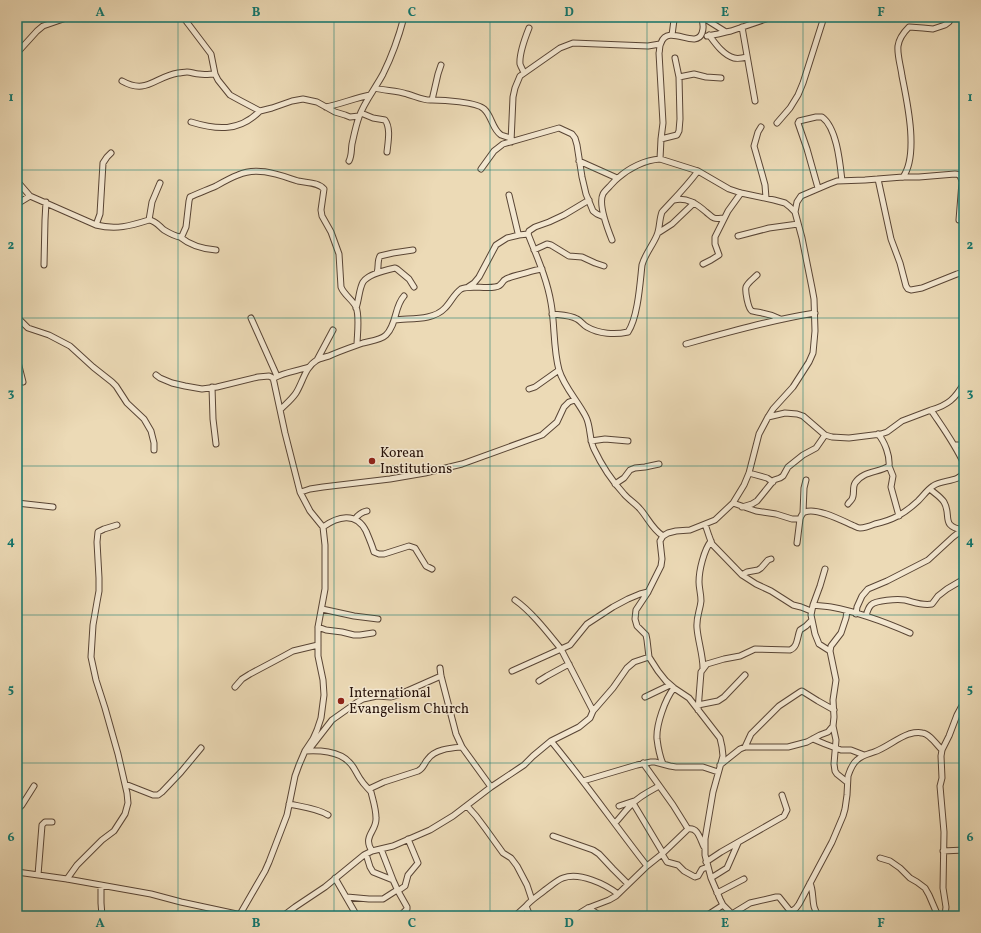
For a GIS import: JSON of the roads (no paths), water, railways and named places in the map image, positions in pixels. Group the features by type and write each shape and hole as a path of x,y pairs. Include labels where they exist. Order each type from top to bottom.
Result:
{"street":[{"path":"17,53 37,31 44,26 69,17"},
{"path":"183,17 209,50 215,74 221,84 230,94 260,111"},
{"path":"349,161 352,154 353,138 360,115 391,56 404,17"},
{"path":"672,35 674,17"},
{"path":"700,37 703,28 702,17"},
{"path":"702,17 726,32"},
{"path":"660,159 663,123 659,53 660,44 664,38 672,35 694,39 742,28 772,17"},
{"path":"777,123 790,108 798,95 824,17"},
{"path":"903,177 909,166 911,140 898,44 909,28 933,29 945,25 952,17"},
{"path":"524,73 520,66 520,59 525,37 529,28"},
{"path":"742,28 755,101"},
{"path":"708,35 716,45 734,58 738,59 747,57"},
{"path":"510,140 513,97 520,76 560,48 573,43 648,46 660,44"},
{"path":"661,139 677,136 679,131 680,119 678,77 675,58"},
{"path":"432,100 441,65"},
{"path":"122,81 132,86 143,86 176,73 187,72 201,75 215,74"},
{"path":"678,77 694,74 706,77 721,78"},
{"path":"375,88 406,93 425,100 478,105 487,112 496,130 510,140"},
{"path":"326,107 370,95"},
{"path":"191,122 208,127 226,128 236,126 246,122 260,111 303,99 317,102 334,112 345,116 360,115 386,120 388,124 387,152"},
{"path":"818,188 798,123 816,117 822,117 832,129 837,147 842,181"},
{"path":"761,127 754,146 764,179 766,198"},
{"path":"481,169 498,147 510,140 559,128 572,134 575,138 584,186 593,211 604,217"},
{"path":"96,225 100,214 103,163 106,157 111,153"},
{"path":"612,240 604,217 601,202 602,195 617,178 633,167 652,160 660,159 698,171 729,189 785,203 795,212"},
{"path":"579,161 617,178"},
{"path":"180,237 182,236 186,227 190,197 239,174 261,171 317,184 324,187 320,210 331,232 339,254 341,287 343,292 356,308"},
{"path":"552,314 577,319 587,327 607,333 628,332 637,309 642,265 658,233 662,212 698,171"},
{"path":"704,848 713,792 723,756 720,738 689,698 672,686 658,671 649,657 646,635 637,626 635,619 636,610 648,592 661,566 662,554 660,541 663,536 676,531 690,530 715,520 732,503 744,486 750,473 760,434 768,417 773,409 793,387 813,353 816,331 815,313 812,288 795,212 797,202 801,196 818,188 842,181 959,174 962,182 959,220"},
{"path":"878,179 891,239 908,289 911,290 922,288 964,272"},
{"path":"17,181 30,196 96,225 120,227 130,226 150,220 155,222 167,232 200,248 216,250"},
{"path":"150,220 152,202 160,183"},
{"path":"703,264 719,255 714,241 715,237 724,218 741,193"},
{"path":"509,195 519,235"},
{"path":"17,204 30,196"},
{"path":"674,200 684,199 690,201 700,206 712,218 724,218"},
{"path":"395,320 430,316 445,308 453,296 462,289 474,283 479,278 496,245 507,238 528,234 529,231 535,227 567,213 589,200"},
{"path":"44,265 46,202"},
{"path":"658,233 672,224 694,203"},
{"path":"738,236 769,228 798,224"},
{"path":"528,234 548,285 552,305 554,344 559,370 589,424 593,447 615,484 628,499 639,507 653,529 663,536"},
{"path":"534,250 547,244 570,256 582,257 604,266"},
{"path":"377,273 379,266 378,259 380,256 413,250"},
{"path":"357,345 358,322 356,308 363,281 377,273 395,268 409,279 414,286"},
{"path":"468,287 497,287 501,285 505,279 542,269"},
{"path":"757,275 752,279 746,290 750,309 753,312 771,315 781,319"},
{"path":"281,408 296,393 309,367 317,360 357,345 382,338 386,335 391,329 398,307 404,296"},
{"path":"686,344 781,319 815,313"},
{"path":"17,317 28,328 50,335 70,346 112,382 127,403 144,419 151,431 154,450"},
{"path":"239,915 267,866 287,815 295,776 317,730 323,707 324,689 318,656 318,627 326,577 325,545 322,527 310,511 301,492 274,382 275,377 251,318"},
{"path":"317,360 333,330"},
{"path":"17,358 23,382"},
{"path":"156,375 166,381 185,386 202,388 258,377 275,377 309,367"},
{"path":"529,389 535,387 559,370"},
{"path":"768,417 785,413 797,414 803,416 825,435 832,437 849,438 878,434 887,432 902,421 942,407 958,394 964,383"},
{"path":"212,387 213,419 216,444"},
{"path":"301,492 323,487 419,474 462,464 542,435 557,422 564,407 569,402 575,400"},
{"path":"931,410 949,434 964,464"},
{"path":"878,434 885,444 889,466 893,476 891,487 899,516"},
{"path":"742,507 757,501 773,482 783,476 788,467 802,455 816,448 825,435"},
{"path":"591,441 605,439 628,440"},
{"path":"955,445 964,445"},
{"path":"615,484 624,478 630,470 659,464"},
{"path":"848,504 854,495 855,483 859,479 872,472 889,466"},
{"path":"803,513 808,511 829,514 857,528 889,521 899,516 916,503 933,485 960,477 964,471"},
{"path":"750,473 767,478 773,482"},
{"path":"797,543 800,519 803,513 804,488 806,480"},
{"path":"930,489 943,500 949,524 954,528 963,530"},
{"path":"17,503 53,507"},
{"path":"732,503 756,511 776,514 792,519 800,519"},
{"path":"355,519 359,514 366,511"},
{"path":"322,527 339,518 346,517 355,519 366,530 374,552 384,554 409,546 415,548 426,566 432,569"},
{"path":"705,524 712,544 742,575 793,605 812,608 830,607 883,621 910,632"},
{"path":"67,879 77,865 102,840 114,831 125,814 128,803 125,784 106,708 96,680 92,657 93,625 98,602 98,532 117,526"},
{"path":"856,614 857,607 862,596 868,589 928,560 953,536 963,530"},
{"path":"703,668 697,624 701,600 699,580 706,548 711,541"},
{"path":"742,575 747,572 758,570 771,559"},
{"path":"825,569 811,615 819,644 830,651"},
{"path":"866,616 872,603 876,602 904,600 921,605 932,604 938,596 964,579"},
{"path":"512,671 570,645 587,624 628,599 648,592"},
{"path":"515,600 534,617 561,649 592,711"},
{"path":"322,609 354,616 378,619"},
{"path":"847,611 841,633 831,646 830,651 836,680 833,700 833,726 836,740 834,760 835,770 837,774 848,782"},
{"path":"698,708 700,675 703,668 707,664 740,656 755,650 793,649 796,645 800,630 812,620"},
{"path":"318,627 354,635 373,633"},
{"path":"235,687 250,674 288,654 303,648 318,645"},
{"path":"283,916 366,854 393,846 437,827 491,787 524,765 551,741 579,727 590,718 592,711 613,688 627,668 634,662 649,657"},
{"path":"538,681 569,664"},
{"path":"440,668 456,734 462,747 491,787"},
{"path":"698,708 718,701 724,697 745,675"},
{"path":"306,751 332,720 363,699 377,696 391,697 398,695 441,676"},
{"path":"645,697 672,686"},
{"path":"663,764 658,745 657,733 672,686"},
{"path":"744,747 751,734 756,729 780,706 802,691 834,710"},
{"path":"945,916 946,907 943,888 944,832 940,786 942,778 940,762 942,750 964,702"},
{"path":"720,765 744,747 783,748 800,744 828,732 833,726"},
{"path":"786,916 799,904 832,842 845,809 848,782 853,764 864,755 875,752 902,737 914,733 921,732 927,734 942,750"},
{"path":"813,739 836,748 851,750 864,755"},
{"path":"551,741 647,866"},
{"path":"369,789 384,782 422,769 429,757 436,752 462,747"},
{"path":"125,784 153,795 158,795 181,772 201,748"},
{"path":"306,751 332,753 345,759 349,762 361,781 371,792 376,818 376,824 369,836 368,841 369,847 372,851"},
{"path":"583,781 643,763 655,762 676,767 703,767 718,772"},
{"path":"643,763 688,829"},
{"path":"17,810 34,786"},
{"path":"615,823 634,802 659,786"},
{"path":"634,802 667,862 678,865 684,871 695,877 698,876 702,869 707,865 738,843 784,816 787,810 782,795"},
{"path":"619,806 634,802"},
{"path":"289,804 315,809 328,815"},
{"path":"467,806 486,828 502,853 511,858 517,866 527,885 532,900"},
{"path":"38,875 42,825 45,822 52,822"},
{"path":"575,916 588,908 609,900 618,894 688,829 692,828 696,830 704,848 707,865 717,893 723,905 733,915 750,903 776,897 779,897 791,912"},
{"path":"553,836 593,850 599,854 628,884"},
{"path":"347,897 383,899 405,886 408,876 418,863 408,839"},
{"path":"711,878 727,868 738,843"},
{"path":"381,849 393,880 407,907 407,909 400,916"},
{"path":"943,851 964,850"},
{"path":"366,854 373,872 393,880"},
{"path":"880,858 890,861 910,878 925,888 938,916"},
{"path":"17,872 152,894 246,916"},
{"path":"515,916 532,900 562,878 569,876 600,882 618,894"},
{"path":"335,878 357,916"},
{"path":"717,893 744,879"},
{"path":"810,883 814,908 819,916"},
{"path":"100,885 102,916"},
{"path":"707,916 723,905"},
{"path":"526,906 530,916"},
{"path":"588,908 600,916"}],"place":[{"name":"Korean Institutions","path":"372,461"},
{"name":"International Evangelism Church","path":"341,701"}]}
